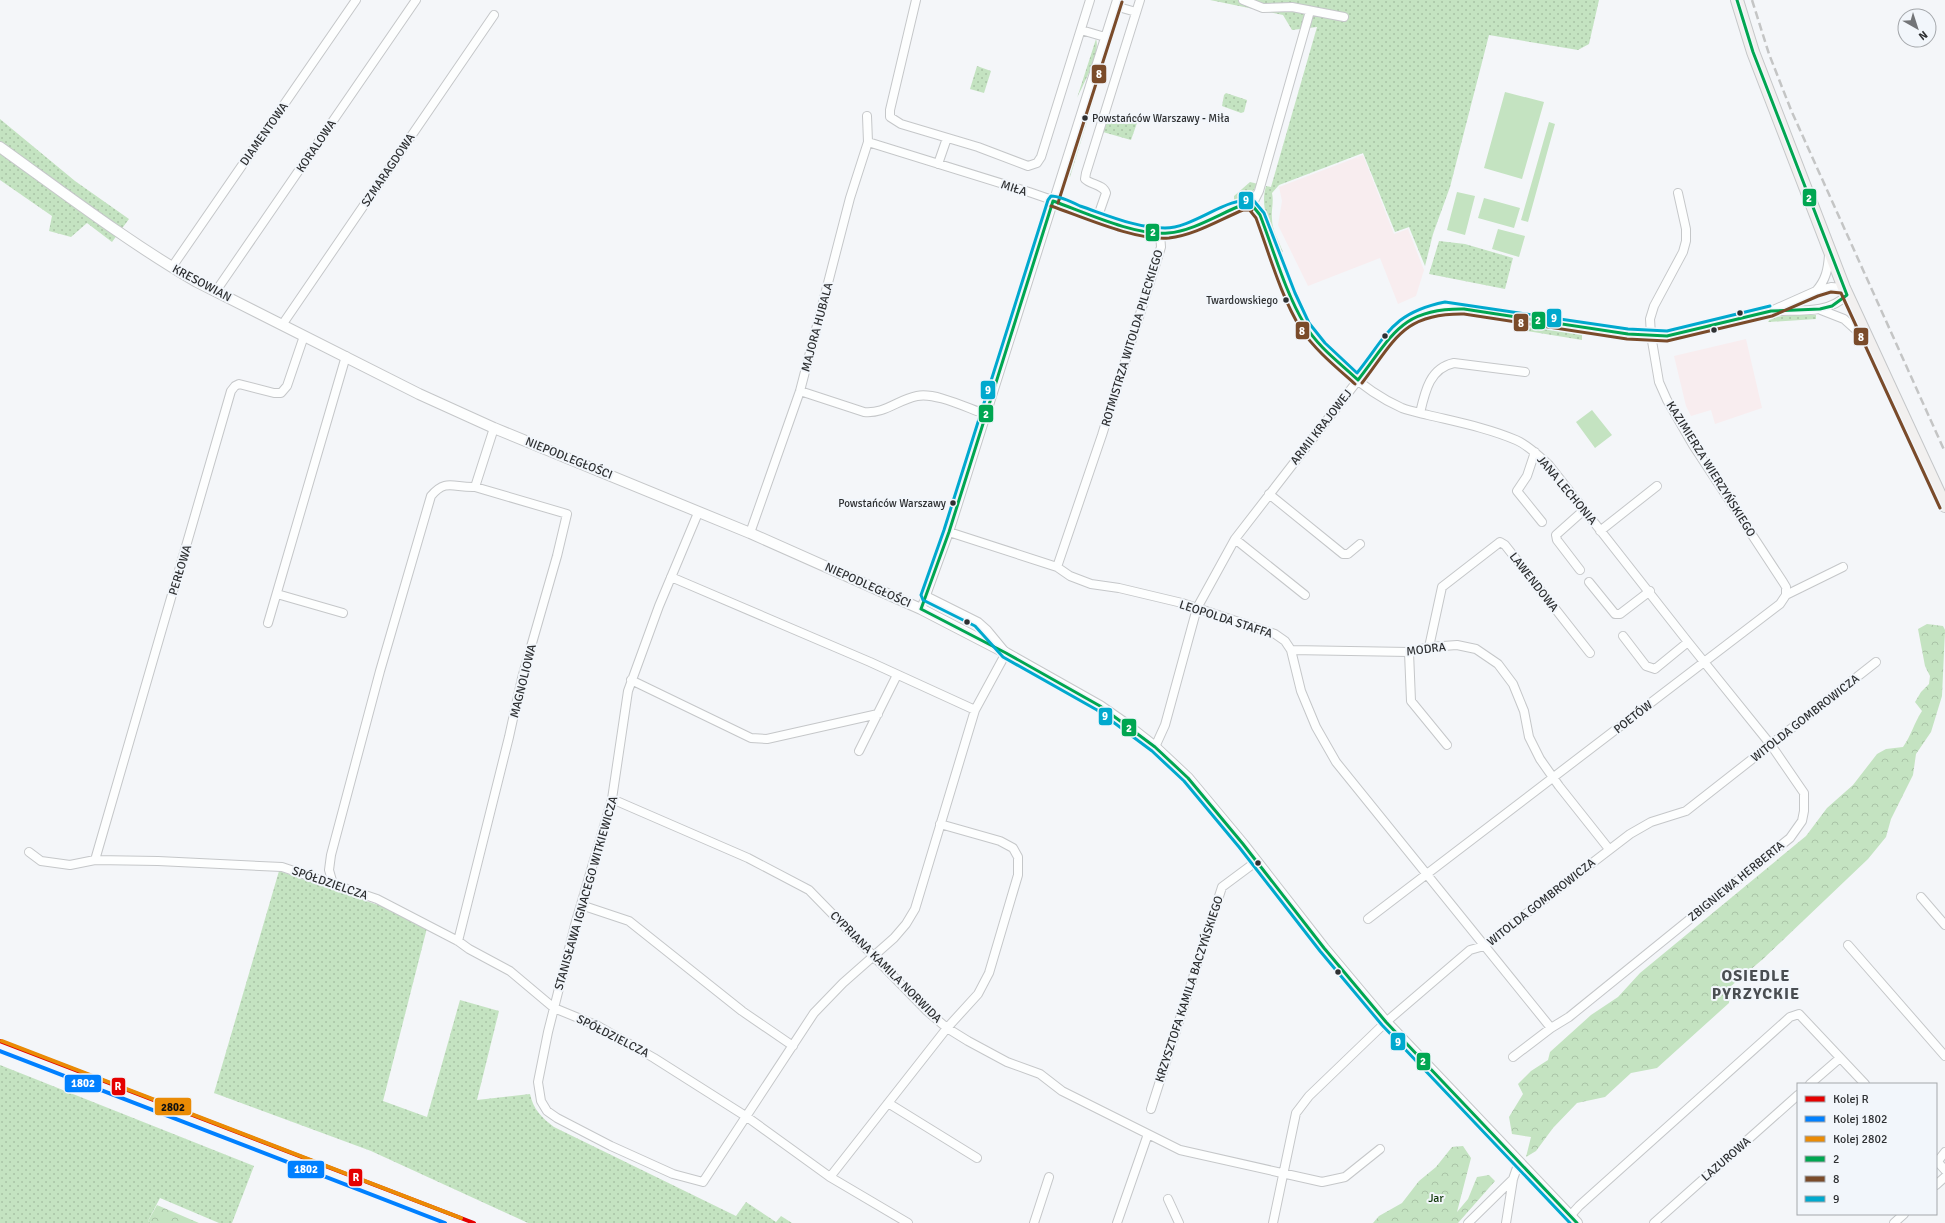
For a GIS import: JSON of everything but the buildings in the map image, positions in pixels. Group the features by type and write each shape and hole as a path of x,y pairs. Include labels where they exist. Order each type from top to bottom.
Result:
{"main road":[{"path":"1737,0 1754,52 1829,250 1867,340 1945,506"}],"street":[{"name":"DIAMENTOWA","path":"172,267 356,0"},
{"name":"KORALOWA","path":"216,292 416,0"},
{"path":"916,0 890,110 890,117 900,124 947,138 1028,166 1038,163 1041,157 1090,0"},
{"path":"1098,216 1106,193 1103,187 1089,183 1085,179 1086,173 1140,0"},
{"path":"1243,0 1263,8 1292,7 1344,17"},
{"path":"921,609 949,532 1116,3 1136,12"},
{"path":"1252,205 1259,191 1310,11"},
{"name":"SZMARAGDOWA","path":"282,324 494,15"},
{"path":"1080,30 1105,37"},
{"name":"MAJORA HUBALA","path":"750,533 800,391 850,198 868,142 867,116"},
{"path":"938,164 947,138"},
{"name":"MIŁA","path":"868,142 1147,232 1160,233"},
{"name":"KRESOWIAN","path":"0,146 97,217 172,267 216,292 419,394"},
{"name":"KAZIMIERZA WIERZYŃSKIEGO","path":"1678,193 1686,229 1686,241 1683,252 1654,306 1649,323 1659,382 1667,400 1693,445 1786,587 1786,595"},
{"name":"ROTMISTRZA WITOLDA PILECKIEGO","path":"1057,567 1102,435 1161,248 1160,233 1178,230 1236,208 1252,205"},
{"name":"JANA LECHONIA","path":"1252,205 1260,215 1290,295 1305,326 1322,346 1358,380 1385,399 1403,408 1496,432 1517,440 1535,452 1549,466 1650,591 1704,661"},
{"path":"1816,291 1823,284 1828,270 1829,250"},
{"name":"ARMII KRAJOWEJ","path":"1155,747 1165,725 1197,608 1235,539 1396,331 1406,321 1421,314 1446,307 1628,334 1667,336 1771,311 1816,291 1831,287 1846,291 1832,306 1820,310 1771,311"},
{"name":"ARMII KRAJOWEJ","path":"1820,310 1844,319 1867,340"},
{"name":"PERŁOWA","path":"95,860 231,391 234,386 239,384 274,393 281,393 287,386 304,336"},
{"path":"268,623 346,356"},
{"path":"1420,413 1431,377 1444,365 1454,363 1525,372"},
{"path":"800,391 864,412 873,413 883,410 917,396 932,396 985,414"},
{"name":"NIEPODLEGŁOŚCI","path":"419,394 494,428 698,513 750,533 921,609 1006,653 1100,706 1123,722 1155,747 1188,778 1257,861 1324,948 1386,1022 1574,1220"},
{"path":"475,487 494,428"},
{"path":"1535,452 1527,476 1517,491 1542,522"},
{"name":"MAGNOLIOWA","path":"333,884 329,870 331,855 380,671 431,496 438,488 446,484 461,488 475,487 567,514 557,556 522,678 509,737 458,941"},
{"path":"1600,531 1657,486"},
{"path":"1269,494 1343,554 1348,554 1360,544"},
{"path":"1580,570 1557,540 1556,535 1584,510"},
{"name":"STANISŁAWA IGNACEGO WITKIEWICZA","path":"698,513 671,577 631,680 628,691 612,800 581,905 554,1008 538,1082 538,1092 547,1111 574,1127 673,1174 703,1182 747,1117"},
{"name":"LEOPOLDA STAFFA","path":"949,532 1057,567 1070,576 1091,584 1119,588 1182,603 1275,634 1285,640 1292,650"},
{"path":"1235,539 1305,595"},
{"name":"LAWENDOWA","path":"1429,647 1442,587 1500,542 1505,545 1590,653"},
{"name":"POETÓW","path":"1426,874 1554,778 1780,604 1786,595 1843,567"},
{"path":"671,577 975,710"},
{"path":"1589,582 1615,614 1620,614 1650,591"},
{"path":"277,594 343,613"},
{"path":"747,1117 814,1013 843,983 874,956 906,924 915,909 975,710 1006,653 987,630 978,622 926,596"},
{"path":"1623,636 1646,666 1655,668 1688,642"},
{"name":"MODRA","path":"1292,650 1409,652 1429,647 1457,645 1476,649 1498,664 1513,684 1524,711 1529,736 1540,758 1554,778"},
{"path":"1292,650 1301,691 1316,726 1336,762 1551,1028"},
{"path":"1409,652 1411,701 1447,745"},
{"name":"ZBIGNIEWA HERBERTA","path":"1513,1057 1568,1017 1795,833 1802,821 1804,811 1804,793 1771,745 1704,661"},
{"name":"WITOLDA GOMBROWICZA","path":"1274,1223 1296,1114 1309,1096 1386,1022 1470,950 1484,946 1630,834 1652,822 1686,811 1876,662"},
{"path":"860,751 897,675"},
{"path":"631,680 751,738 767,739 878,714"},
{"path":"1554,778 1610,849"},
{"name":"CYPRIANA KAMILA NORWIDA","path":"612,800 748,858 809,890 927,1011 948,1028 1007,1062 1040,1074 1062,1091 1180,1150 1284,1172 1322,1182 1345,1177 1380,1149"},
{"path":"830,1177 948,1028 978,994 990,973 1018,875 1018,857 1013,848 1000,841 940,824"},
{"name":"SPÓŁDZIELCZA","path":"29,852 41,861 70,865 95,860 158,861 282,867 377,899 458,941 469,949 510,972 554,1008 604,1030 654,1058 747,1117 830,1177 908,1223"},
{"name":"KRZYSZTOFA KAMILA BACZYŃSKIEGO","path":"1151,1109 1222,887 1257,861"},
{"path":"1368,919 1426,874"},
{"path":"1921,898 1945,925"},
{"path":"581,905 629,921 742,1011 793,1046"},
{"path":"1848,945 1945,1056"},
{"path":"1574,1220 1579,1206 1790,1017 1799,1014 1864,1083"},
{"path":"1811,1083 1840,1058"},
{"name":"LAZUROWA","path":"1654,1223 1797,1096"},
{"path":"888,1103 977,1158"},
{"path":"1117,1223 1148,1134"},
{"path":"1945,1152 1937,1161 1945,1170"},
{"path":"1506,1223 1513,1179 1519,1162"},
{"path":"1034,1223 1049,1177"},
{"path":"1937,1184 1945,1177"},
{"path":"1468,1223 1513,1179"},
{"path":"1168,1199 1179,1223"},
{"path":"1894,1223 1903,1215"}],"shaded area":[{"path":"1363,155 1394,234 1408,229 1424,270 1416,296 1398,304 1380,258 1308,286 1278,225 1282,201 1279,187"},
{"path":"1746,339 1762,408 1715,424 1711,410 1691,416 1686,406 1674,356"}],"green space":[{"path":"1210,0 1599,0 1589,44 1578,50 1489,35 1450,187 1433,234 1425,266 1409,227 1395,232 1363,153 1279,185 1272,193 1272,223 1283,252 1280,253 1267,220 1264,195 1266,186 1271,187 1317,27 1292,30 1283,15"},
{"path":"1096,39 1097,45 1094,60 1077,98"},
{"path":"977,66 991,71 984,93 970,89"},
{"path":"1505,92 1544,102 1522,179 1484,168"},
{"path":"1226,93 1247,100 1244,112 1241,113 1222,106 1224,95"},
{"path":"1094,99 1070,177 1066,176 1082,126"},
{"path":"1109,114 1137,123 1131,140 1103,132"},
{"path":"0,119 75,181 129,219 112,242 87,223 71,237 49,231 52,216 0,180"},
{"path":"1549,122 1555,124 1528,222 1521,220"},
{"path":"1250,182 1258,184 1253,191 1234,202 1234,196"},
{"path":"1457,192 1475,196 1465,235 1447,230"},
{"path":"1484,198 1520,208 1514,228 1478,218"},
{"path":"1498,229 1525,236 1519,257 1492,249"},
{"path":"1439,241 1465,244 1513,258 1505,289 1429,274"},
{"path":"1805,314 1816,315 1816,319 1768,322 1771,317"},
{"path":"1512,322 1582,333 1582,340 1514,329"},
{"path":"1592,410 1612,435 1595,448 1576,422"},
{"path":"1927,624 1943,626 1945,630 1942,696 1931,732 1916,754 1913,775 1891,819 1886,837 1868,859 1763,959 1731,986 1729,1003 1657,1068 1631,1073 1605,1097 1577,1103 1553,1128 1536,1151 1526,1157 1531,1137 1512,1134 1509,1117 1523,1094 1518,1084 1531,1071 1548,1060 1550,1052 1591,1015 1618,997 1640,973 1806,836 1827,808 1853,785 1877,754 1886,749 1903,747 1922,711 1915,702 1921,692 1929,684 1930,676 1925,666 1918,629"},
{"path":"279,871 381,906 427,928 383,1101 427,1117 460,1000 499,1011 477,1100 530,1094 533,1104 539,1113 554,1127 736,1216 746,1202 776,1222 781,1216 792,1223 528,1223 371,1151 214,1093"},
{"path":"0,1065 254,1166 232,1223 219,1223 160,1198 148,1221 151,1223 0,1223"},
{"name":"Jar","path":"1463,1146 1471,1158 1457,1212 1468,1199 1477,1177 1489,1175 1495,1181 1458,1223 1373,1223 1379,1216 1402,1203 1419,1181 1436,1167 1452,1147"},
{"path":"157,1205 199,1223 151,1223 148,1221"}],"railway":[{"path":"1752,0 1769,54 1791,110 1945,452"}],"rail line":[{"name":"R","path":"0,1041 474,1223"},
{"name":"2802","path":"2,1041 461,1218"},
{"name":"1802","path":"0,1051 445,1223"}],"transit line":[{"name":"2","path":"1358,380 1390,337 1400,327 1412,319 1426,313 1443,310 1464,309 1628,334 1667,336 1771,311 1820,309 1832,306 1847,295 1753,52 1737,0"},
{"name":"8","path":"1058,203 1122,2"},
{"name":"9","path":"1570,1223 1382,1025 1320,951 1239,847 1184,781 1152,751 1097,710 1003,657 975,626 923,600 921,595 944,530 1048,200 1051,196 1062,198 1080,206 1132,223 1143,226 1165,228 1176,227 1187,223 1233,203 1244,200 1254,201 1264,213 1295,293 1309,323 1325,343 1357,373 1384,336 1402,319 1413,312 1445,302 1628,329 1667,331 1770,306"},
{"name":"2","path":"1053,201 949,532 921,609 1006,653 1100,706 1155,747 1188,778 1243,844 1324,948 1386,1022 1577,1223"},
{"name":"2","path":"1053,201 1125,227 1155,233 1177,232 1206,222 1242,205 1252,205"},
{"name":"2","path":"1252,205 1260,215 1286,285 1305,325 1323,348 1358,380"},
{"name":"8","path":"1051,206 1126,232 1156,238 1169,238 1188,234 1243,210 1252,210"},
{"name":"8","path":"1248,208 1256,218 1281,289 1301,329 1319,351 1355,384"},
{"name":"8","path":"1362,383 1383,354 1402,332 1427,318 1443,315 1464,314 1627,339 1667,341 1772,316 1818,296 1831,292 1841,293 1940,508"}],"place":[{"name":"Powstańców Warszawy - Miła","path":"1085,118"},
{"name":"Twardowskiego","path":"1286,300"},
{"name":"Powstańców Warszawy","path":"953,503"}],"district":[{"name":"OSIEDLE PYRZYCKIE","path":"1756,984"}]}
